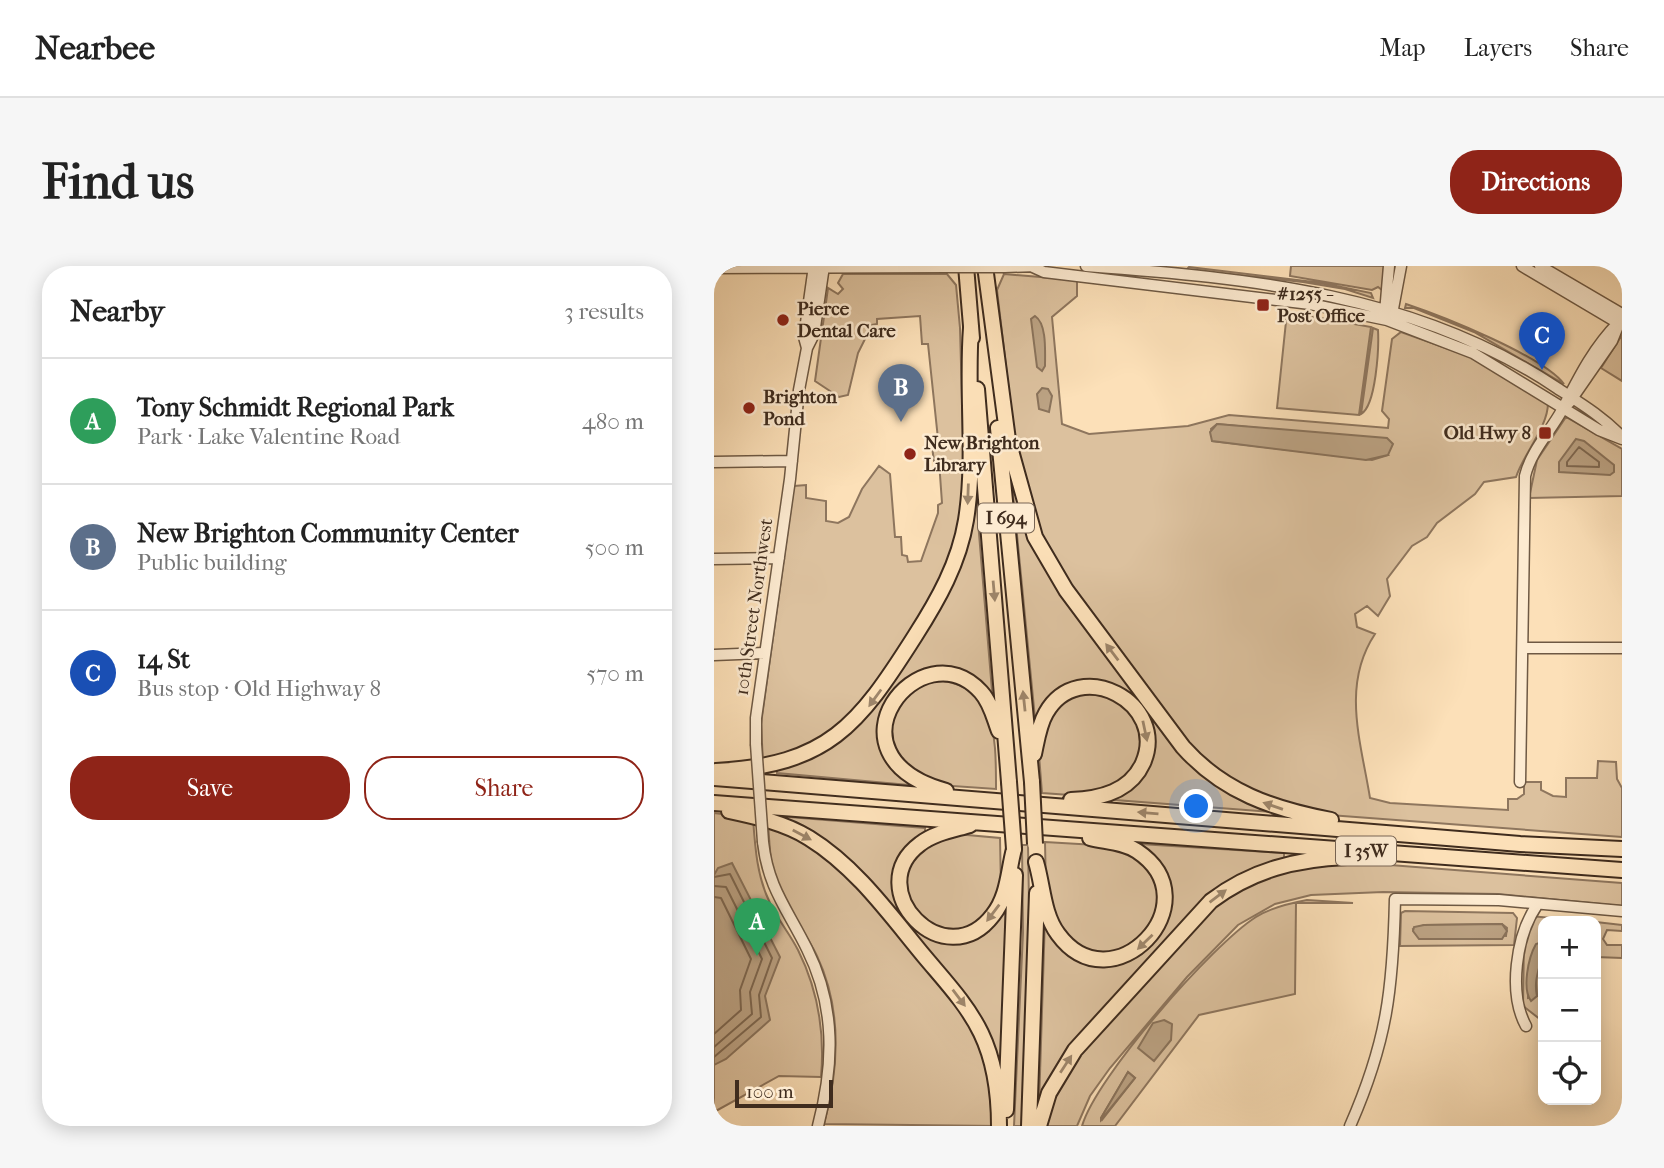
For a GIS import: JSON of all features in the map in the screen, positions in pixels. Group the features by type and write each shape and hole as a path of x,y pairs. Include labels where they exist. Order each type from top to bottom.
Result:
{"highway":[{"name":"I 694","path":"966,266 1014,849 1014,951 1005,1126"},
{"name":"I 694","path":"984,266 1032,775 1036,862 1036,980 1029,1126"},
{"path":"984,266 1008,440 1035,537 1072,599 1183,747 1218,779 1269,805 1342,822 1460,839"},
{"path":"714,771 781,763 813,750 843,731 874,699 933,607 954,565 966,522 967,371 971,328"},
{"path":"999,802 934,788 904,773 893,760 886,740 885,726 891,706 900,691 920,679 943,675 961,678 972,684 987,701 1007,761"},
{"path":"1024,803 1097,797 1128,785 1139,771 1146,754 1148,736 1144,723 1133,705 1112,690 1090,686 1072,690 1054,701 1045,714 1032,775"},
{"name":"I 35W","path":"714,778 1460,839 1622,849"},
{"name":"I 35W","path":"714,803 1622,870"},
{"path":"714,808 768,820 802,834 828,851 862,883 945,981 975,1022 995,1074 999,1126"},
{"path":"978,822 929,838 910,854 901,874 901,889 907,910 921,926 932,933 951,936 973,932 985,924 1004,896 1014,849"},
{"path":"1036,862 1053,926 1066,943 1078,952 1103,958 1123,956 1139,948 1153,935 1161,917 1164,897 1160,879 1149,861 1128,847 1055,828"},
{"path":"1039,1126 1049,1093 1075,1050 1190,921 1233,885 1271,868 1332,858 1509,862"}],"street":[{"name":"10th Street Northwest","path":"818,1126 830,1066 826,1006 807,948 774,892 763,842 756,744 765,653 792,461 798,393 803,382 807,348 804,337 819,266"},
{"path":"1086,266 1174,270 1314,292 1394,311 1488,346 1605,420 1622,438"},
{"path":"1387,320 1383,308 1389,266"},
{"path":"1387,320 1394,311 1401,266"},
{"path":"1520,782 1523,488 1530,461 1592,364 1612,341 1621,318 1536,268 1522,266"},
{"path":"714,268 1035,267 1044,272 1310,304 1387,320 1473,354 1599,430 1622,438"},
{"path":"1172,288 1174,270"},
{"path":"714,462 792,461"},
{"path":"714,559 779,558"},
{"path":"1523,648 1622,648"},
{"path":"714,655 765,653"},
{"path":"1350,1126 1376,1060 1388,1013 1395,952 1395,899 1499,900 1622,911"},
{"path":"1527,1026 1517,1009 1519,939 1537,905"}],"shaded area":[{"path":"1291,266 1384,266 1382,290 1378,287 1372,290 1290,276"},
{"path":"1189,267 1322,283 1371,293 1373,298 1345,289 1303,282 1186,270"},
{"path":"843,274 947,274 956,285 960,328 964,472 961,519 947,573 875,689 851,717 817,742 763,762 761,724 794,486 806,485 806,498 826,501 826,521 838,523 849,517 862,489 879,466 890,474 895,537 901,537 902,555 907,556 908,562 921,561 938,513 938,505 942,503 939,461 934,461 931,440 938,439 928,344 922,344 920,316 877,319 877,324 872,325 858,353 848,395 839,397 815,381 828,288 838,294 843,289 838,283"},
{"path":"1004,274 1077,280 1077,296 1052,317 1062,424 1089,434 1188,426 1229,415 1388,428 1389,419 1382,411 1392,339 1401,332 1471,357 1548,403 1540,431 1516,477 1484,482 1475,494 1437,523 1427,537 1412,546 1387,579 1390,596 1378,616 1367,606 1355,614 1357,627 1375,634 1365,653 1356,694 1362,756 1370,798 1390,803 1508,810 1508,799 1517,799 1524,794 1524,782 1541,782 1541,790 1553,796 1566,797 1566,778 1597,778 1598,761 1616,762 1617,779 1622,788 1622,837 1316,814 1267,801 1202,761 1055,569 1019,476 997,290","holes":["1217,424 1366,438 1388,455 1372,460 1213,441 1211,429"]},
{"path":"1406,304 1466,327 1536,361 1564,384 1474,332 1414,308 1405,308"},
{"path":"1287,312 1371,327 1359,415 1277,408"},
{"path":"1373,328 1378,330 1376,376 1370,400 1361,414"},
{"path":"1622,335 1622,381 1601,368"},
{"path":"1566,417 1622,449 1622,496 1529,498 1537,460"},
{"path":"974,473 993,703 979,686 923,674 883,723 909,785 777,773 777,766 837,738 933,612"},
{"path":"1012,484 1036,545 1182,749 1273,812 1115,800 1115,794 1144,769 1141,709 1089,683 1038,719 1035,718"},
{"path":"929,680 951,683 968,690 980,701 993,731 996,789 938,785 907,770 889,737 898,701"},
{"path":"1085,690 1126,702 1142,730 1141,757 1122,784 1084,796 1042,793 1039,755 1052,708"},
{"path":"714,813 753,818 762,883 811,980 821,1028 822,1060 821,1077 779,1076 714,1112"},
{"path":"776,816 925,828 925,835 907,852 903,908 954,939 1006,906 1002,1081 988,1039 862,877"},
{"path":"768,823 824,850 936,973 983,1043 998,1126 824,1124 835,1061 836,1039 831,997 813,949 787,908 775,882"},
{"path":"956,834 1000,838 1001,890 979,924 948,931 935,928 915,910 906,884 907,871 911,858 920,848"},
{"path":"1045,842 1113,846 1136,856 1148,868 1157,883 1159,904 1154,925 1116,954 1087,952 1057,926 1046,891"},
{"path":"1140,844 1284,853 1284,861 1197,911 1039,1105 1045,918 1060,942 1120,960 1167,905"},
{"path":"1022,845 1028,845 1030,959 1025,1126 1014,1126 1023,933"},
{"path":"1338,861 1622,883 1622,906 1498,894 1383,892 1311,895 1275,904 1238,925 1187,977 1110,1068 1090,1096 1077,1126 1042,1126 1061,1075 1206,910 1266,873"},
{"path":"1307,900 1353,903 1296,903 1295,994 1199,1015 1115,1126 1082,1126 1109,1076 1132,1045 1213,954 1256,917 1274,908","holes":["1128,1072 1135,1078 1102,1120"]},
{"path":"1401,913 1513,913 1517,918 1514,945 1400,946","holes":["1502,924 1507,928 1506,936 1414,932 1413,929 1424,925"]},
{"path":"1530,916 1538,917 1538,952 1528,976 1528,998 1537,996 1538,967 1538,1018 1523,1006 1524,939"},
{"path":"1601,923 1622,925 1622,931 1607,930 1603,939 1607,945 1622,945 1622,958 1601,957"}],"water":[{"path":"1035,316 1042,325 1044,338 1045,366 1042,371 1037,367 1031,319"},
{"path":"1042,388 1048,389 1052,396 1049,412 1039,409 1037,394"},
{"path":"1217,424 1387,438 1393,444 1388,455 1366,460 1212,441 1210,432"},
{"path":"1576,439 1584,441 1614,465 1614,472 1610,475 1559,472 1559,462"},
{"path":"732,863 780,957 765,996 770,1020 726,1059 714,1065 714,875 718,868"},
{"path":"1502,924 1507,931 1502,939 1419,939 1413,931 1414,927 1424,925"},
{"path":"1538,943 1537,996 1531,1001 1527,981"},
{"path":"1164,1020 1172,1024 1171,1040 1154,1061 1138,1048 1153,1023"},
{"path":"1128,1072 1135,1078 1101,1120 1101,1118"}],"place":[{"name":"#1255 - Post Office","path":"1263,305"},
{"name":"Pierce Dental Care","path":"783,320"},
{"name":"14 St","path":"1542,370"},
{"name":"Brighton Pond","path":"749,408"},
{"name":"New Brighton Community Center","path":"901,422"},
{"name":"Old Hwy 8","path":"1545,433"},
{"name":"New Brighton Library","path":"910,454"},
{"name":"Tony Schmidt Regional Park","path":"757,956"}]}
